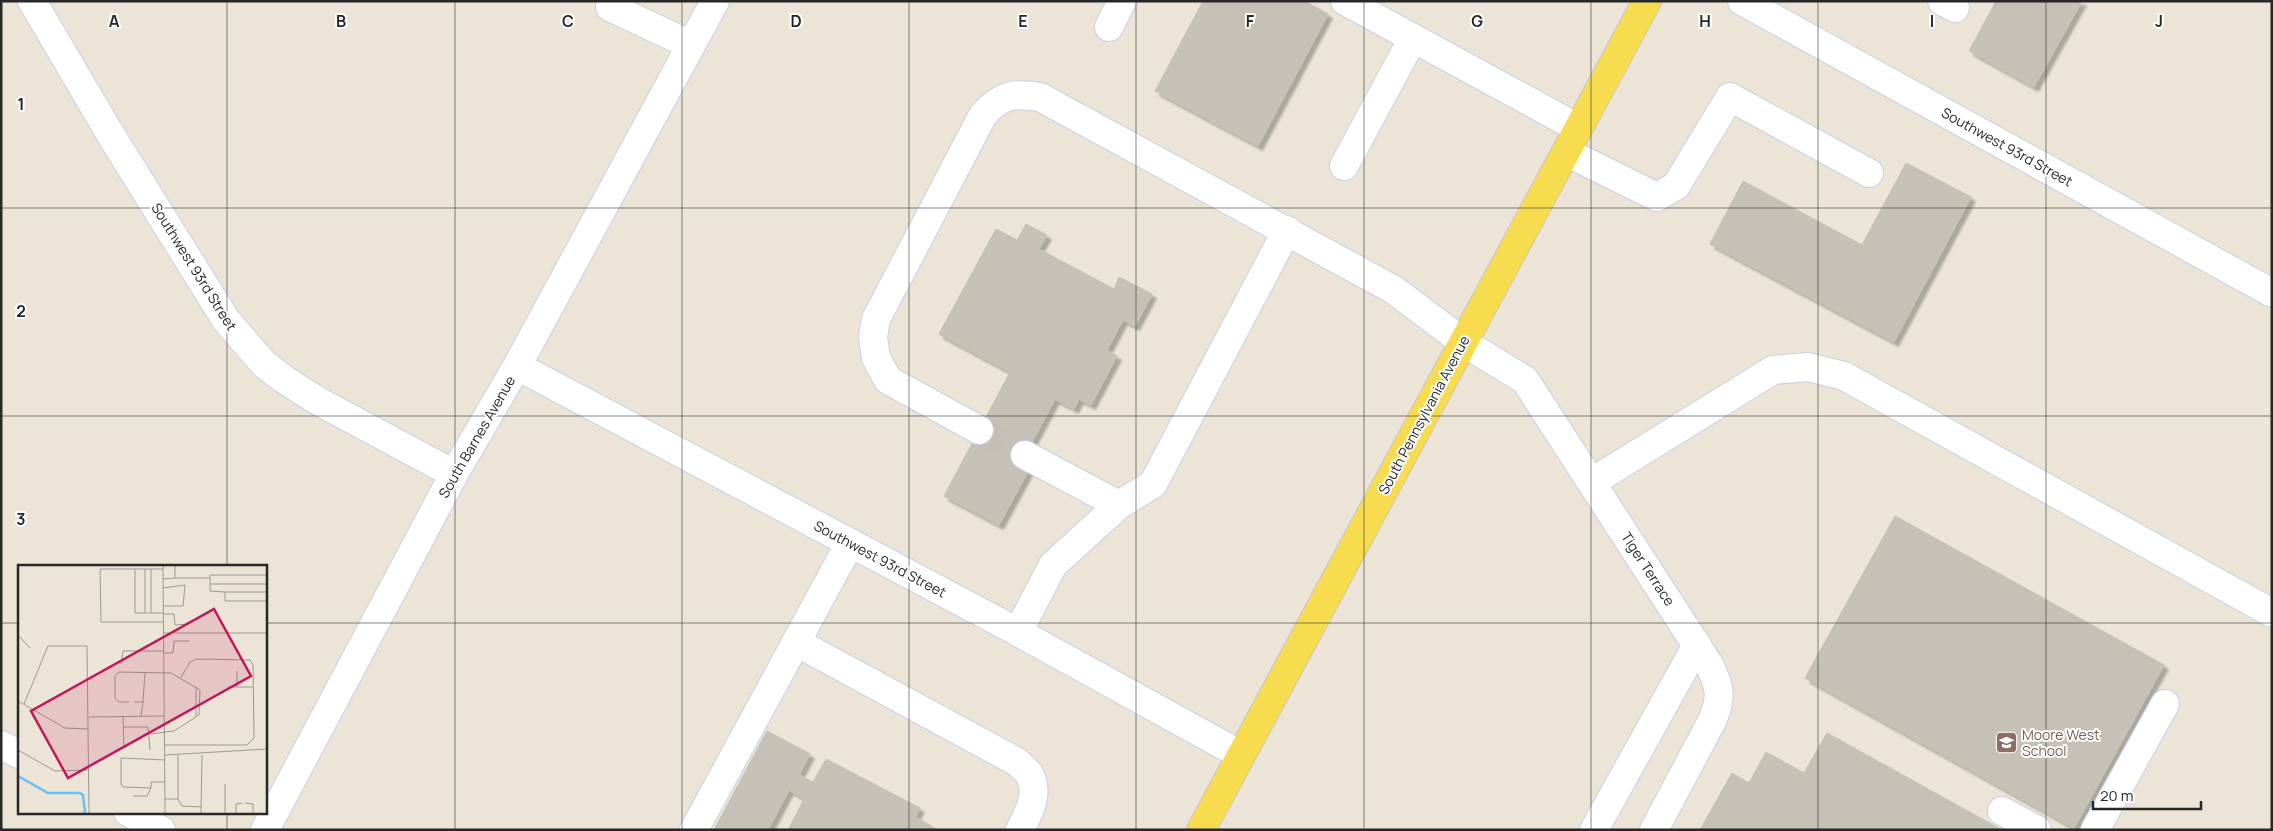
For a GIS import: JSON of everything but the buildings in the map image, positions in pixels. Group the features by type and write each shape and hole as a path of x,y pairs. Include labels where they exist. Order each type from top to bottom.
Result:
{"main road":[{"name":"South Pennsylvania Avenue","path":"1201,830 1647,1"}],"street":[{"name":"Southwest 93rd Street","path":"32,1 112,137 226,320 241,340 264,364 318,401 454,474"},
{"name":"South Barnes Avenue","path":"265,830 454,474 517,366 715,1"},
{"path":"1109,27 1122,1"},
{"path":"1345,1 1413,38 1657,197 1676,186 1730,96 1869,173"},
{"name":"Southwest 93rd Street","path":"1742,1 2272,293"},
{"path":"610,7 691,45"},
{"path":"1344,166 1413,38"},
{"name":"Tiger Terrace","path":"979,430 888,380 876,358 873,337 876,319 984,115 994,102 1007,96 1040,97 1394,290 1463,342 1526,380 1697,645 1719,685 1718,705 1713,719 1654,830"},
{"path":"1018,632 1053,565 1119,505 1153,484 1287,230"},
{"name":"Southwest 93rd Street","path":"517,366 1018,632 1242,755"},
{"path":"1592,482 1773,370 1808,368 1844,376 2272,613"},
{"path":"1025,455 1119,505"},
{"path":"694,830 850,543"},
{"path":"796,642 1017,762 1029,774 1034,794 1028,816 1020,830"},
{"path":"1594,830 1697,645"},
{"path":"2095,830 2165,704"},
{"path":"1,745 18,754"},
{"path":"2002,811 2037,830"},
{"path":"132,814 161,830"}],"tunnel":[{"path":"979,430 1025,455"}],"place":[{"name":"Moore West School","path":"2006,743"}]}
